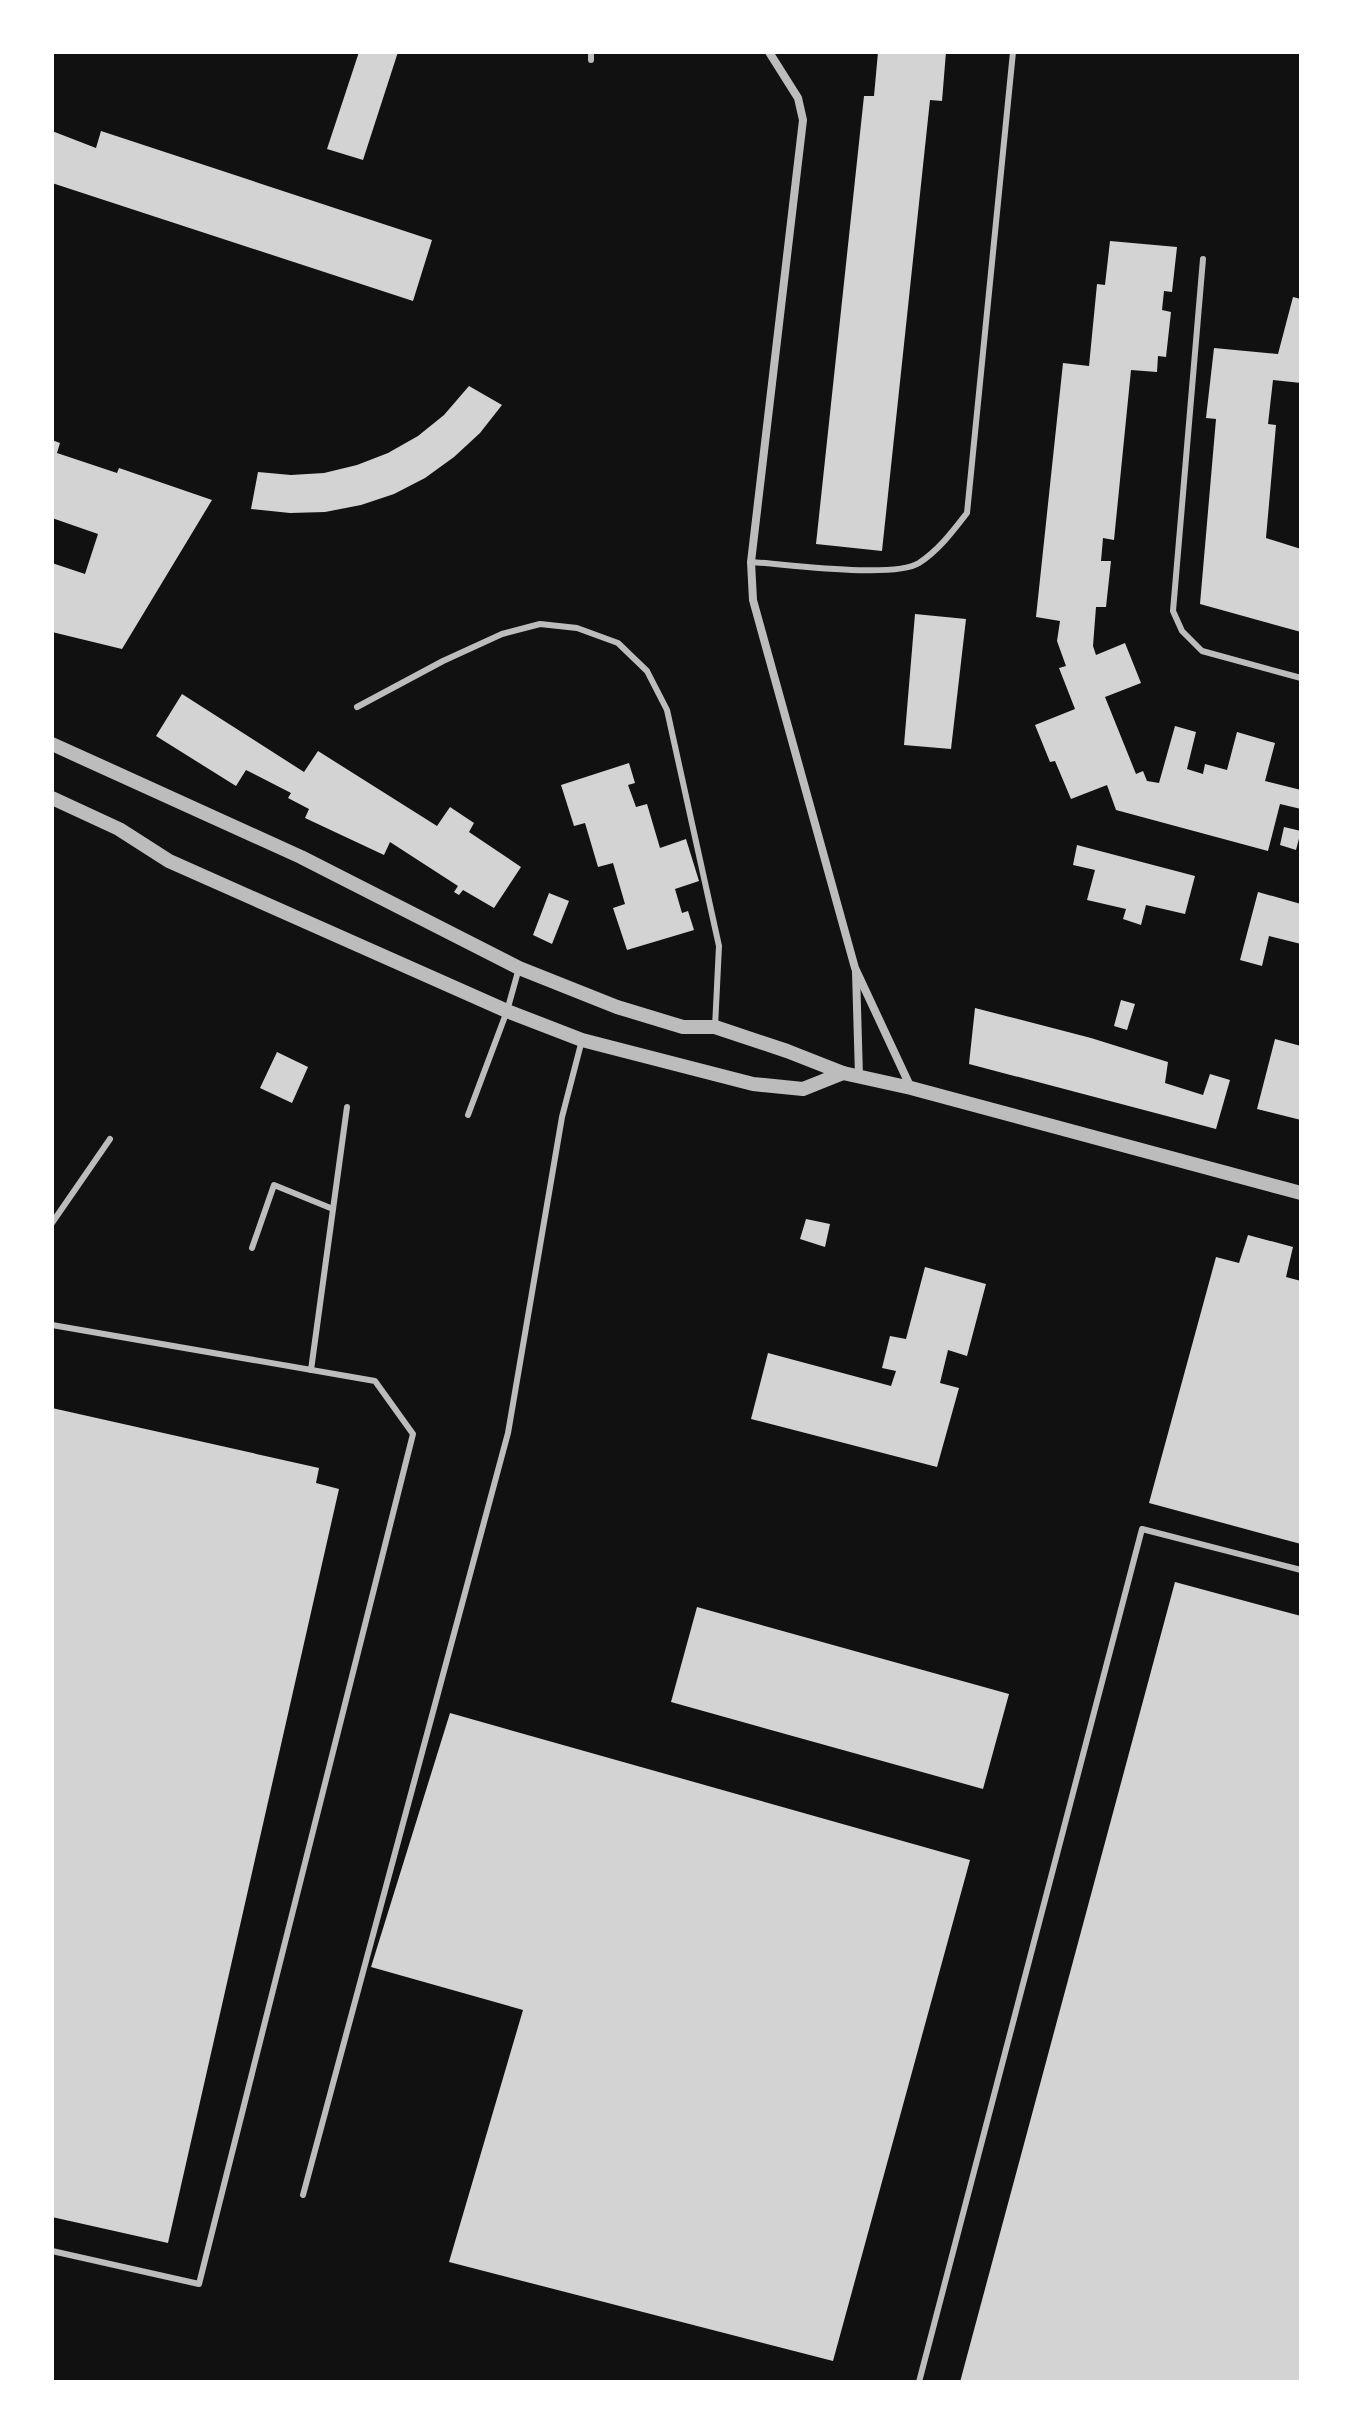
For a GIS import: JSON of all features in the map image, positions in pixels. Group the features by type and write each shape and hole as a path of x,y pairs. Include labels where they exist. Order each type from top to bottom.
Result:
{"street":[{"path":"769,52 798,98 803,120 751,562 753,600 855,968 911,1088"},
{"path":"52,744 301,857 519,968 617,1007 683,1027 715,1027 843,1073 911,1088 1301,1193"},
{"path":"52,798 119,829 169,861 507,1011 582,1040 753,1084 803,1089 843,1073"},
{"path":"855,968 859,1076"}],"lane":[{"path":"751,562 888,570 917,565 941,546 967,513 1013,52"},
{"path":"1203,259 1173,611 1182,631 1202,651 1301,678"},
{"path":"357,707 443,661 502,634 540,624 577,628 618,643 647,671 667,710 719,946 715,1027"},
{"path":"468,1115 507,1011 519,968"},
{"path":"303,2195 508,1433 562,1117 582,1040"},
{"path":"311,1370 347,1107"},
{"path":"52,1223 110,1139"},
{"path":"252,1248 274,1185 333,1209"},
{"path":"52,1325 375,1381 413,1434 199,2284 52,2251"},
{"path":"919,2382 1142,1529 1301,1570"}],"building":[{"path":"359,52 398,52 363,160 327,149"},
{"path":"878,52 946,52 942,101 930,100 882,551 816,544 864,96 874,96"},
{"path":"52,131 96,148 101,131 432,240 413,301 52,183"},
{"path":"1110,241 1177,247 1172,292 1164,291 1162,310 1171,312 1166,357 1158,356 1157,372 1131,370 1114,540 1103,538 1101,561 1111,561 1106,607 1096,607 1093,646 1096,655 1125,643 1141,683 1105,697 1136,774 1143,771 1147,781 1159,783 1175,726 1196,732 1187,769 1203,774 1205,764 1227,770 1237,732 1275,743 1265,781 1301,790 1301,809 1280,804 1268,851 1116,810 1107,785 1071,799 1055,761 1050,762 1035,725 1075,709 1059,668 1066,666 1057,641 1060,621 1036,617 1063,363 1089,366 1097,284 1105,285"},
{"path":"1293,297 1301,299 1301,383 1273,380 1268,424 1276,425 1266,538 1301,549 1301,632 1200,604 1216,419 1206,418 1214,348 1278,354"},
{"path":"469,386 502,405 480,433 425,478 394,494 325,512 290,513 251,509 258,472 291,475 324,473 388,453 418,436 444,415"},
{"path":"52,440 60,443 57,453 117,473 119,468 212,500 122,649 52,632 52,563 85,574 98,534 52,518"},
{"path":"915,614 966,619 951,749 904,745"},
{"path":"182,694 304,772 318,751 437,826 450,807 474,823 469,832 521,867 494,908 463,890 459,895 454,892 458,886 390,842 384,855 305,818 309,809 288,798 291,793 246,770 236,786 156,736"},
{"path":"629,763 635,783 628,785 636,807 647,804 660,848 686,839 699,881 675,889 682,913 688,911 694,930 627,950 613,908 625,904 613,863 598,867 585,823 574,826 561,785"},
{"path":"1284,827 1301,831 1296,850 1280,845"},
{"path":"1077,845 1195,876 1185,914 1146,905 1141,925 1123,919 1126,909 1087,900 1095,870 1073,865"},
{"path":"1258,892 1301,904 1301,944 1269,936 1262,966 1240,960"},
{"path":"549,893 569,901 552,944 533,935"},
{"path":"1121,1000 1135,1004 1127,1030 1114,1026"},
{"path":"975,1008 1168,1062 1165,1083 1203,1095 1210,1074 1230,1080 1216,1129 969,1064"},
{"path":"1275,1039 1301,1046 1301,1120 1257,1109"},
{"path":"277,1052 308,1067 292,1103 260,1088"},
{"path":"806,1219 830,1224 825,1247 800,1239"},
{"path":"1248,1235 1293,1247 1286,1277 1301,1281 1301,1544 1149,1503 1216,1257 1239,1263"},
{"path":"925,1267 986,1284 967,1356 948,1350 940,1383 959,1388 937,1467 751,1419 768,1353 891,1386 896,1371 882,1368 890,1336 906,1339"},
{"path":"52,1408 319,1468 316,1483 339,1489 168,2243 52,2217"},
{"path":"1175,1582 1301,1616 1301,2382 960,2382"},
{"path":"697,1607 1009,1694 983,1789 671,1702"},
{"path":"450,1713 970,1860 833,2361 449,2262 523,2010 371,1967"}]}
